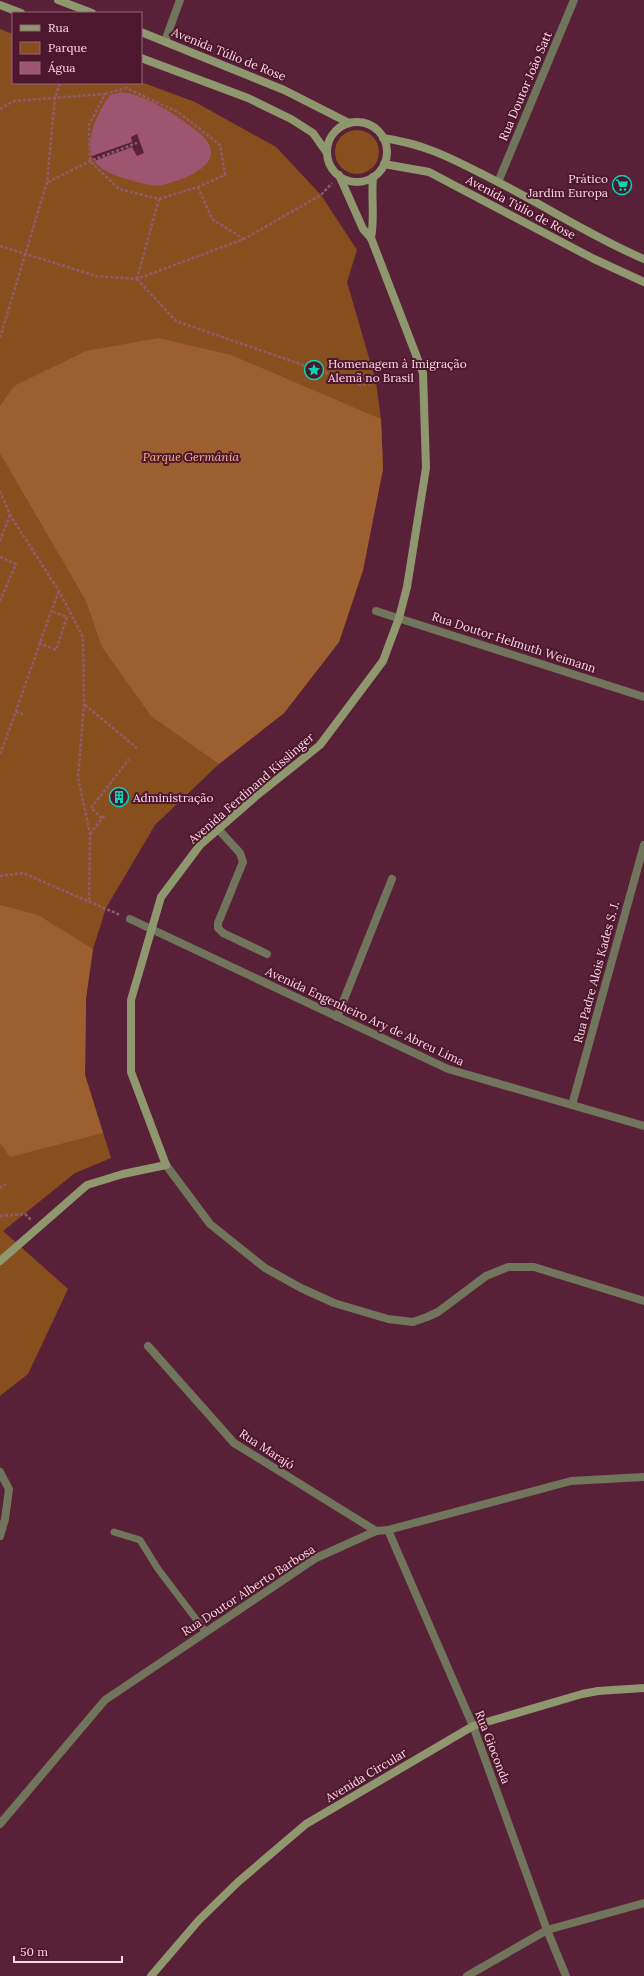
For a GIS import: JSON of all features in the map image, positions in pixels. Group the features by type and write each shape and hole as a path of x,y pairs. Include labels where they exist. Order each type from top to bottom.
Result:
{"street":[{"path":"58,0 89,12"},
{"path":"165,41 180,0"},
{"name":"Rua Doutor João Satt","path":"498,182 574,0"},
{"path":"0,5 18,12"},
{"name":"Avenida Túlio de Rose","path":"142,32 284,90 349,123"},
{"path":"142,58 248,98 291,119 313,133 327,153"},
{"path":"359,122 369,124 377,130 383,138 386,148 384,164 373,177 356,182 339,175 328,161 327,153 332,135 340,127 349,123 359,122"},
{"name":"Avenida Túlio de Rose","path":"383,138 421,145 448,156 610,244 644,259"},
{"name":"Avenida Túlio de Rose","path":"384,164 429,172 594,259 644,282"},
{"name":"Avenida Ferdinand Kisslinger","path":"339,175 363,229 371,238 423,373 426,468 407,587 399,618 383,661 320,745 200,844 162,897 131,1000 132,1072 166,1165 210,1224 265,1268 301,1288 334,1303 388,1319 413,1322 438,1312 486,1276 508,1267 534,1267 644,1301"},
{"name":"Avenida Ferdinand Kisslinger","path":"371,238 373,226 371,195 373,177"},
{"name":"Rua Doutor Helmuth Weimann","path":"376,611 644,697"},
{"path":"218,829 240,853 243,862 218,923 218,928 223,933 267,954"},
{"name":"Rua Padre Alois Kades S. J.","path":"572,1105 644,845"},
{"path":"337,1017 392,879"},
{"name":"Avenida Engenheiro Ary de Abreu Lima","path":"130,919 448,1070 644,1126"},
{"path":"0,1262 87,1185 123,1174 166,1165"},
{"name":"Rua Marajó","path":"148,1346 234,1443 376,1531"},
{"path":"0,1472 9,1489 5,1519 0,1536"},
{"name":"Rua Doutor Alberto Barbosa","path":"0,1824 105,1700 316,1558 376,1531 388,1530 572,1481 644,1477"},
{"name":"Rua Gioconda","path":"388,1530 473,1726 547,1930 566,1976"},
{"name":"Avenida Circular","path":"151,1976 199,1920 238,1882 306,1824 473,1726 582,1694 598,1691 644,1688"},
{"path":"467,1976 547,1930 644,1904"}],"lane":[{"path":"114,1532 140,1540 158,1569 205,1632"}],"path":[{"path":"0,338 47,182 55,97 60,84"},
{"path":"0,109 14,100 105,94 126,88 178,112 220,145 225,175 198,187 159,199 119,189 90,161 89,125 105,94"},
{"path":"47,182 90,161 137,143"},
{"path":"0,246 96,276 137,279 244,239 321,196 339,175"},
{"path":"198,187 212,219 244,239"},
{"path":"137,279 159,199"},
{"path":"137,279 176,321 361,385 402,377"},
{"path":"0,491 10,515 59,591 83,637 84,705 78,777 90,834 89,901"},
{"path":"0,541 10,515"},
{"path":"0,557 16,564 0,601"},
{"path":"0,754 16,712 38,643 59,591"},
{"path":"38,643 56,650 67,617 51,611"},
{"path":"84,705 137,748"},
{"path":"16,712 23,714"},
{"path":"90,834 104,817 91,808 129,759"},
{"path":"0,876 23,873 130,919"},
{"path":"0,1188 6,1184"},
{"path":"0,1216 25,1214 39,1227"}],"green space":[{"name":"Parque Germânia","path":"0,29 12,34 12,84 142,84 142,82 195,102 276,147 321,195 357,250 347,282 376,382 381,419 383,469 363,570 339,642 284,713 219,764 155,825 106,908 93,949 86,998 85,1075 111,1158 75,1173 3,1231 68,1289 28,1374 0,1396"},
{"path":"353,130 361,130 373,136 379,148 379,156 373,168 361,174 353,174 341,168 335,156 335,148 341,136"},
{"path":"158,338 231,355 381,419 383,469 363,570 339,642 284,713 219,764 151,716 102,647 86,601 0,453 0,406 14,386 86,351"},
{"path":"0,905 38,915 93,949 86,998 85,1075 103,1133 10,1157 0,1143"}],"water":[{"path":"122,92 132,94 152,102 180,118 207,141 211,151 210,159 204,166 185,178 163,185 147,184 126,179 110,173 97,164 91,152 90,144 91,135 97,117 110,95"}],"pier":[{"path":"137,134 144,153 137,156 132,147 94,161 92,156 132,142 131,137"}],"place":[{"name":"Prático Jardim Europa","path":"622,185"},
{"name":"Homenagem à Imigração Alemã no Brasil","path":"314,370"},
{"name":"Administração","path":"119,797"}]}
